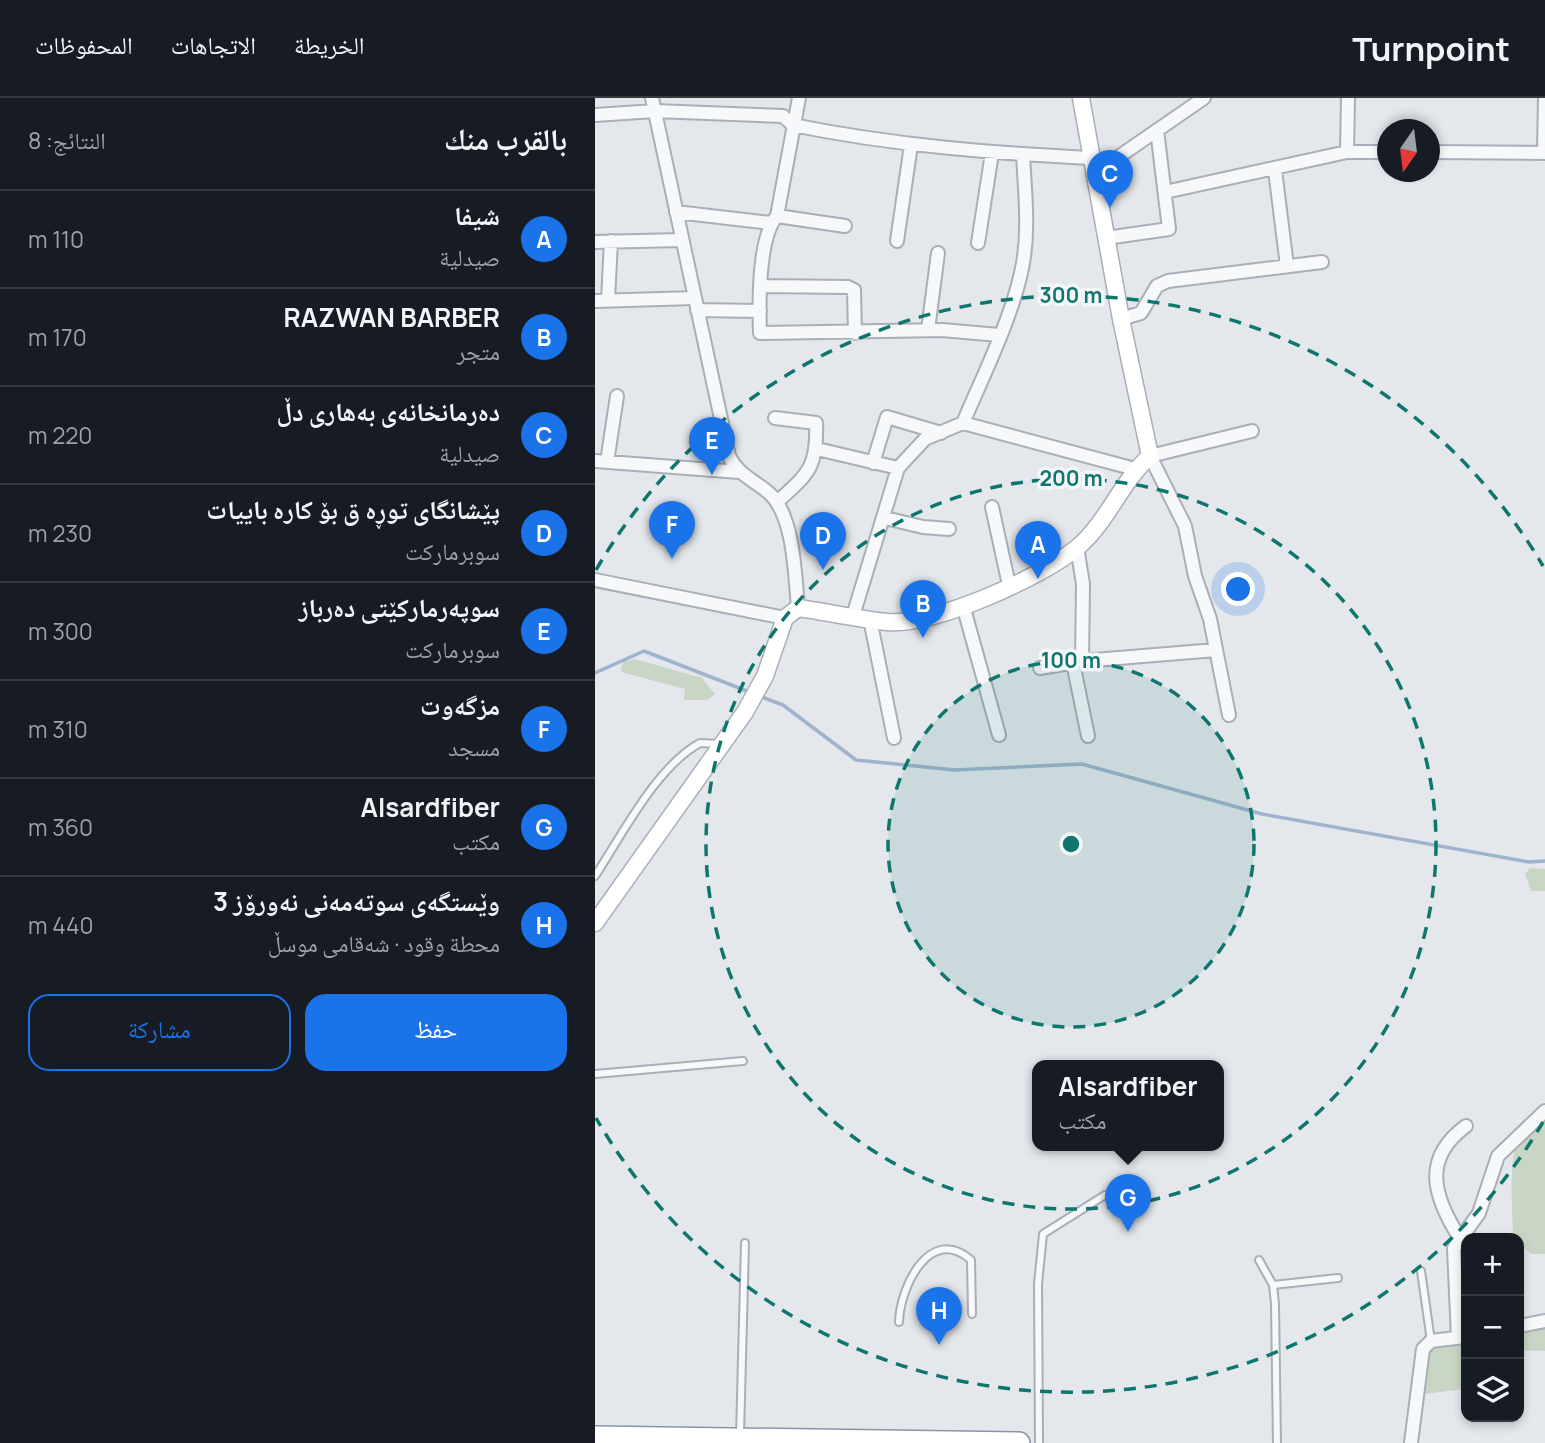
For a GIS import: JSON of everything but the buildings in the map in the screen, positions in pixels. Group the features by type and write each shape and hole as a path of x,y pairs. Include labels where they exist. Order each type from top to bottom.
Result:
{"highway":[{"path":"595,1437 1019,1443"}],"street":[{"path":"799,98 774,219 764,253 760,333 927,330 999,335"},
{"path":"1081,98 1121,319 1150,456 1185,526 1229,715"},
{"path":"595,115 653,105 783,116 793,125 911,145 1023,155 1093,166 1157,130 1204,98"},
{"path":"1347,152 1348,98"},
{"path":"1440,152 1545,152 1545,98"},
{"path":"595,923 745,712 765,676 792,613 793,554 783,513 777,502 739,472 729,457 653,105"},
{"path":"1106,238 1169,229 1157,130"},
{"path":"897,241 911,145"},
{"path":"1165,192 1275,170 1347,152 1377,152"},
{"path":"978,243 992,153"},
{"path":"963,423 1021,274 1026,242 1023,155"},
{"path":"1275,170 1287,266"},
{"path":"676,212 845,226"},
{"path":"595,242 682,240"},
{"path":"611,241 601,301 696,304 759,311"},
{"path":"927,330 938,253"},
{"path":"1121,319 1141,313 1157,286 1168,281 1322,262"},
{"path":"762,286 848,287 854,290 855,333"},
{"path":"617,396 601,462 739,472"},
{"path":"873,463 887,417 941,433"},
{"path":"775,418 816,423 817,449 812,467 804,479 777,502"},
{"path":"853,616 885,518 898,468 925,439 963,423 1135,469"},
{"path":"595,580 792,613 853,616 889,622 929,619 1009,585 1077,547 1110,512 1135,469 1150,456 1252,431"},
{"path":"817,449 898,468"},
{"path":"992,507 1009,585"},
{"path":"885,518 923,527 949,529"},
{"path":"1077,547 1083,584 1078,662 1088,736"},
{"path":"963,605 999,735"},
{"path":"870,619 894,738"},
{"path":"1040,668 1078,662 1216,650"},
{"path":"1461,1329 1453,1262 1459,1237 1479,1213 1498,1156 1545,1111"},
{"path":"1459,1237 1438,1200 1434,1181 1440,1159 1466,1126"},
{"path":"1524,1325 1545,1321"},
{"path":"1411,1443 1423,1349 1431,1341 1461,1337"}],"lane":[{"path":"595,876 598,867 660,779 679,758 700,743 720,744"},
{"path":"595,1074 743,1061"},
{"path":"1039,1443 1038,1284 1041,1241 1043,1234 1056,1223 1105,1195"},
{"path":"740,1438 745,1243"},
{"path":"899,1322 912,1276 923,1257 941,1249 955,1250 971,1259 972,1314"},
{"path":"1259,1260 1273,1285 1277,1443"},
{"path":"1421,1271 1431,1341"},
{"path":"1273,1285 1338,1278"}],"green space":[{"path":"635,659 702,678 715,694 707,700 684,700 685,689 621,672 623,662"},
{"path":"1530,868 1545,869 1545,891 1531,891 1525,874"},
{"path":"1545,1123 1545,1254 1531,1254 1524,1248 1524,1233 1513,1233 1512,1166 1521,1124"},
{"path":"1545,1329 1545,1351 1524,1350 1524,1332"},
{"path":"1461,1343 1461,1389 1423,1394 1428,1352 1436,1347"}],"waterway":[{"path":"595,673 644,651 752,693"},
{"path":"759,696 783,705 856,760 955,770 1082,764 1262,814 1529,862 1545,861"}],"place":[{"name":"دەرمانخانەی بەهاری دڵ","path":"1110,208"},
{"name":"سوپەرمارکێتی دەرباز","path":"712,475"},
{"name":"مزگه‌وت","path":"672,559"},
{"name":"پێشانگای توڕه ق بۆ کاره باییات","path":"823,570"},
{"name":"شیفا","path":"1038,579"},
{"name":"RAZWAN BARBER","path":"923,638"},
{"name":"Alsardfiber","path":"1128,1232"},
{"name":"وێستگەی سوتەمەنی نەورۆز 3","path":"939,1345"}]}
